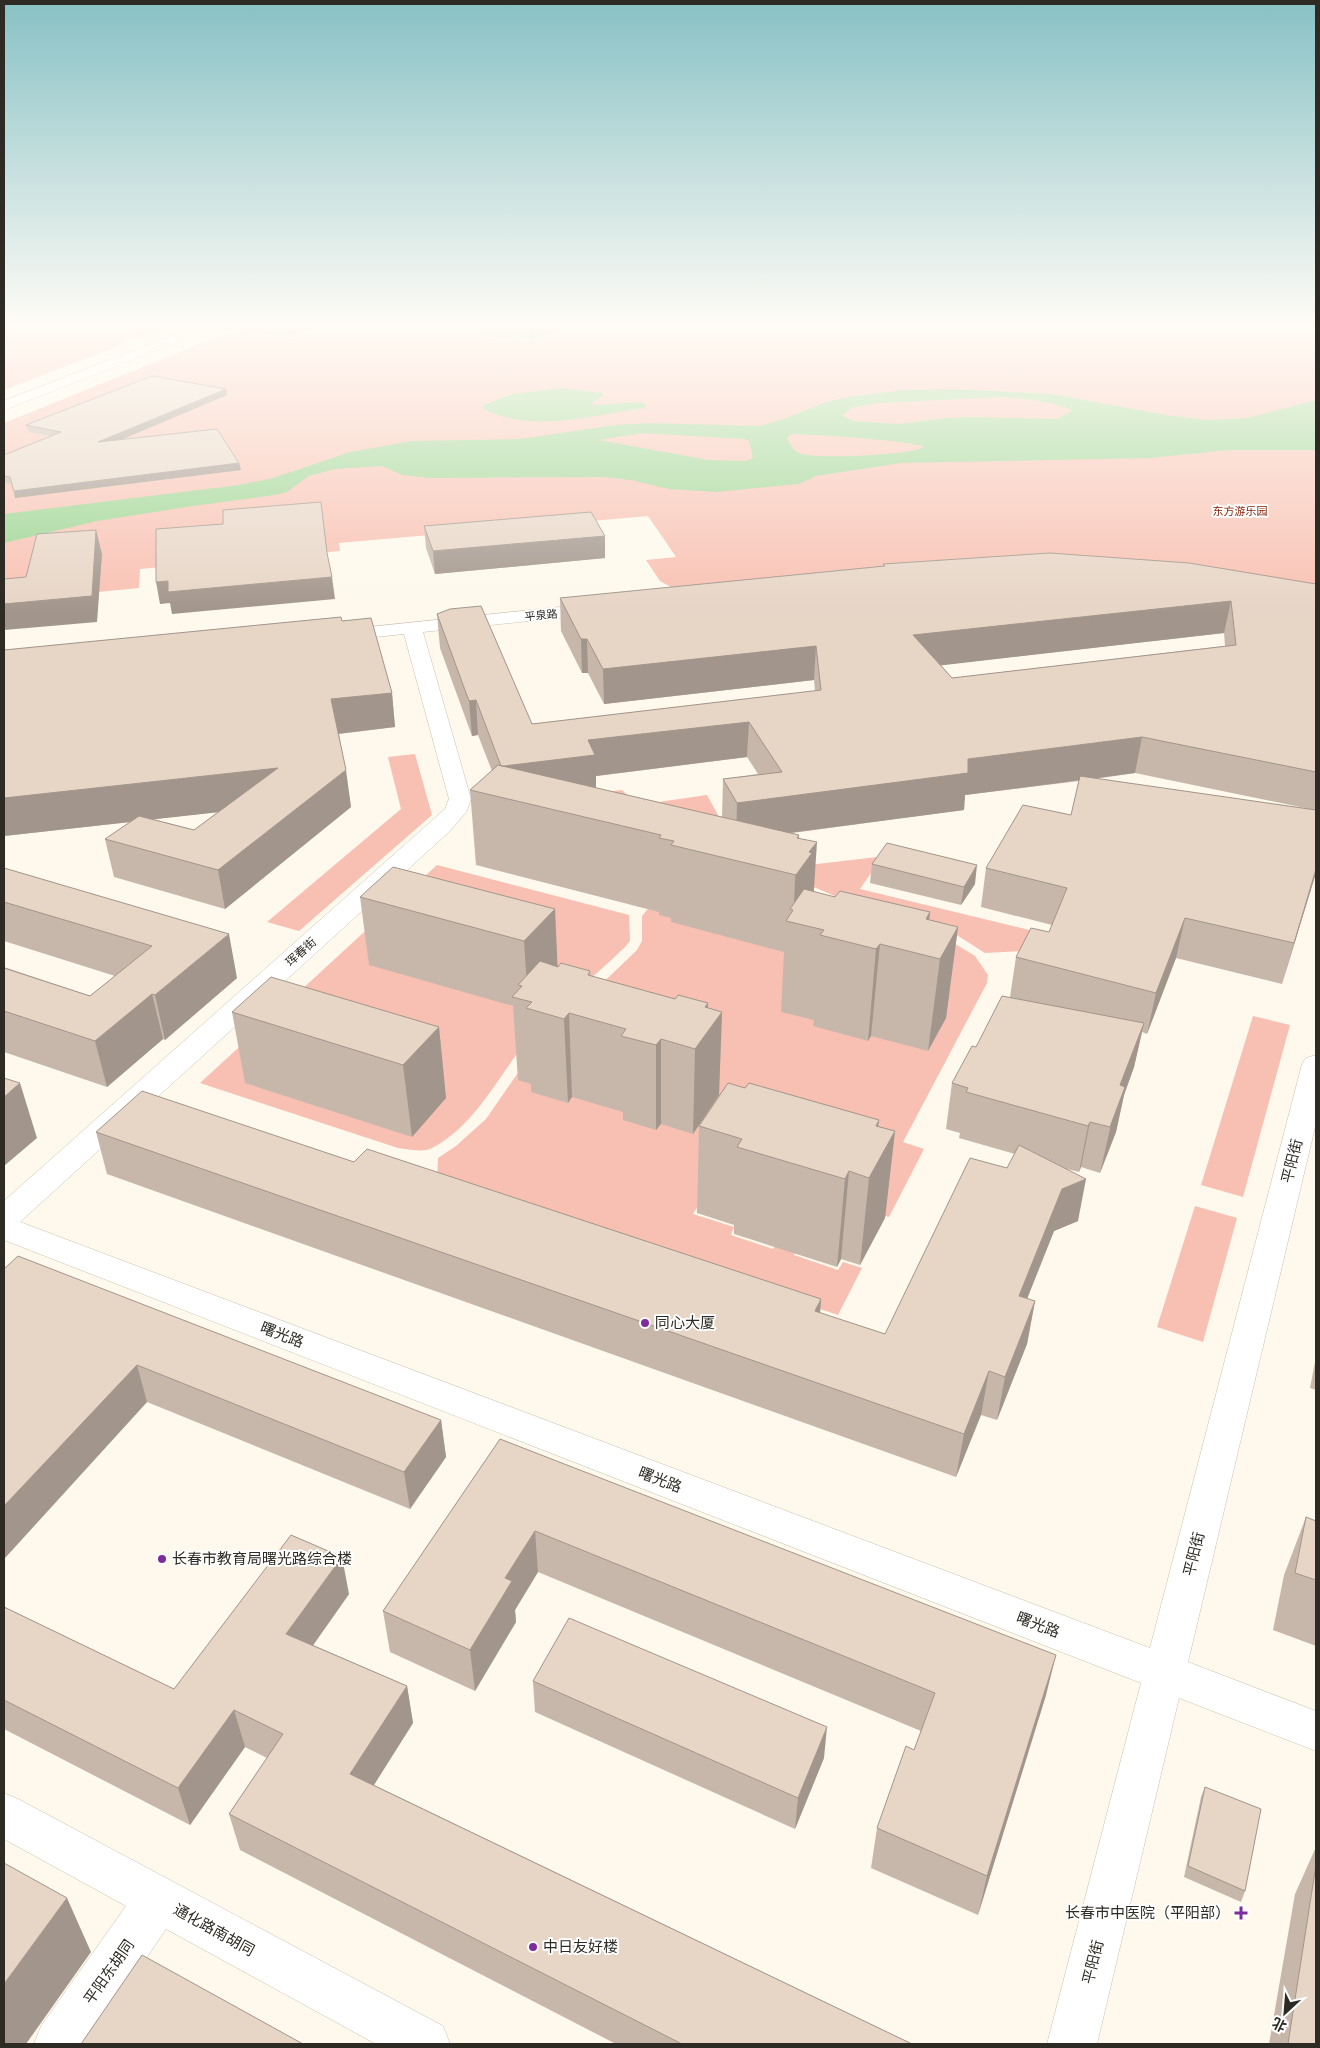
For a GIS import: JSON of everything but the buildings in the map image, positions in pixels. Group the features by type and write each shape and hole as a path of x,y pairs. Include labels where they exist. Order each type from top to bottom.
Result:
{"street":[{"name":"平泉路","path":"325,637 617,608"},
{"name":"珲春街","path":"4,1220 442,826 456,811 460,799 412,628"},
{"name":"平阳街","path":"1072,2044 1316,1064"},
{"name":"曙光路","path":"4,1228 1316,1731"},
{"name":"通化路南胡同","path":"4,1815 425,2044"},
{"name":"平阳东胡同","path":"59,2044 159,1900"}],"green space":[{"name":"东方游乐园","path":"4,424 1316,424 1316,589 933,562 671,587 660,581 646,560 676,557 648,516 339,543 340,551 140,569 139,588 4,601"},
{"path":"415,754 432,815 299,931 267,922 401,809 388,757"},
{"path":"622,790 638,805 707,795 733,842 775,869 877,857 880,860 860,889 1034,931 1023,951 985,953 952,932 860,907 816,888 715,864 504,804"},
{"path":"437,865 629,915 630,941 533,1034 463,1125 448,1138 432,1148 415,1150 398,1148 200,1083"},
{"path":"676,875 944,937 975,956 988,975 987,983 903,1142 924,1149 889,1217 724,1166 693,1214 734,1227 731,1235 773,1249 778,1241 798,1248 794,1255 838,1270 843,1262 862,1268 838,1315 437,1182 438,1158 456,1146 486,1119 524,1064 563,1021 637,950 642,941 642,916"},
{"path":"1253,1016 1290,1025 1243,1197 1201,1185"},
{"path":"1195,1206 1237,1218 1203,1342 1157,1327"}],"shaded area":[{"path":"639,424 759,426 768,424 1316,424 1316,450 1229,450 1151,458 901,463 816,476 799,484 716,492 669,489 631,480 603,477 430,478 402,475 382,466 335,469 309,476 287,492 275,495 97,521 4,543 4,514 239,485 273,478 350,452 412,441 520,439 615,425","holes":["642,433 744,439 749,441 753,458 745,461 708,460 599,440","792,434 883,440 924,447 916,450 883,454 808,455 793,449 787,438"]}],"place":[{"name":"同心大厦","path":"645,1323"},
{"name":"长春市教育局曙光路综合楼","path":"162,1559"},
{"name":"长春市中医院（平阳部）","path":"1241,1913"},
{"name":"中日友好楼","path":"533,1947"}]}
